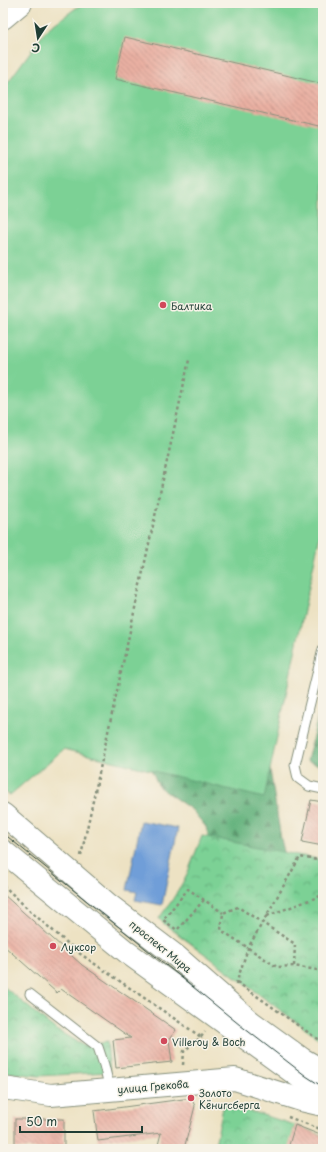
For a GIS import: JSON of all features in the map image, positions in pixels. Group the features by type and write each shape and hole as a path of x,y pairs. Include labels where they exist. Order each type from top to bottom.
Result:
{"main road":[{"path":"3,18 21,3"},
{"name":"проспект Мира","path":"3,814 109,905 176,956 251,1022 302,1059 323,1071"},
{"path":"3,850 128,953 323,1094"},
{"name":"улица Грекова","path":"3,1088 51,1095 235,1079 301,1100 323,1105"}],"lane":[{"path":"323,649 295,765 298,778 309,786 323,789"},
{"path":"30,994 98,1047 110,1090"}],"path":[{"path":"79,862 103,759 189,360"},
{"path":"236,985 248,948 300,857 323,861"},
{"path":"3,885 30,911 80,953 201,1037"},
{"path":"204,900 177,930 163,920 188,889 204,900 223,914"},
{"path":"266,916 323,895"},
{"path":"223,914 238,907 295,944 294,966"},
{"path":"223,914 220,930 277,967 294,966 323,971"}],"green space":[{"name":"Балтика","path":"83,3 323,3 323,521 264,798 64,749 10,795 3,791 3,89 47,29"},
{"path":"323,695 323,766 307,761"},
{"path":"157,751 270,770 281,839 288,868 212,850 206,827 192,810 159,787 152,771"},
{"path":"202,836 323,860 323,1042 163,923 159,918 171,902 186,877"},
{"path":"3,986 55,1029 84,1046 107,1042 110,1072 39,1076 3,1072"},
{"path":"224,1103 295,1125 323,1136 323,1149 214,1149"}],"water":[{"path":"141,821 178,828 162,905 135,900 137,892 127,890"}],"building":[{"path":"125,37 323,84 323,127 115,79"},
{"path":"311,800 323,802 323,846 302,842"},
{"path":"3,894 82,965 176,1030 169,1040 172,1062 116,1068 113,1040 131,1038 61,989 57,993 3,945"},
{"path":"191,1098 195,1106 184,1149 157,1149 161,1133 98,1141 94,1111"},
{"path":"15,1119 64,1119 64,1149 15,1149"},
{"path":"295,1125 323,1136 323,1149 292,1149 289,1145"}],"tram line":[{"path":"3,833 240,1025 306,1076 323,1087"}],"place":[{"name":"Балтика","path":"163,305"},
{"name":"Луксор","path":"53,946"},
{"name":"Villeroy & Boch","path":"164,1041"},
{"name":"Золото Кёнигсберга","path":"191,1098"}]}
